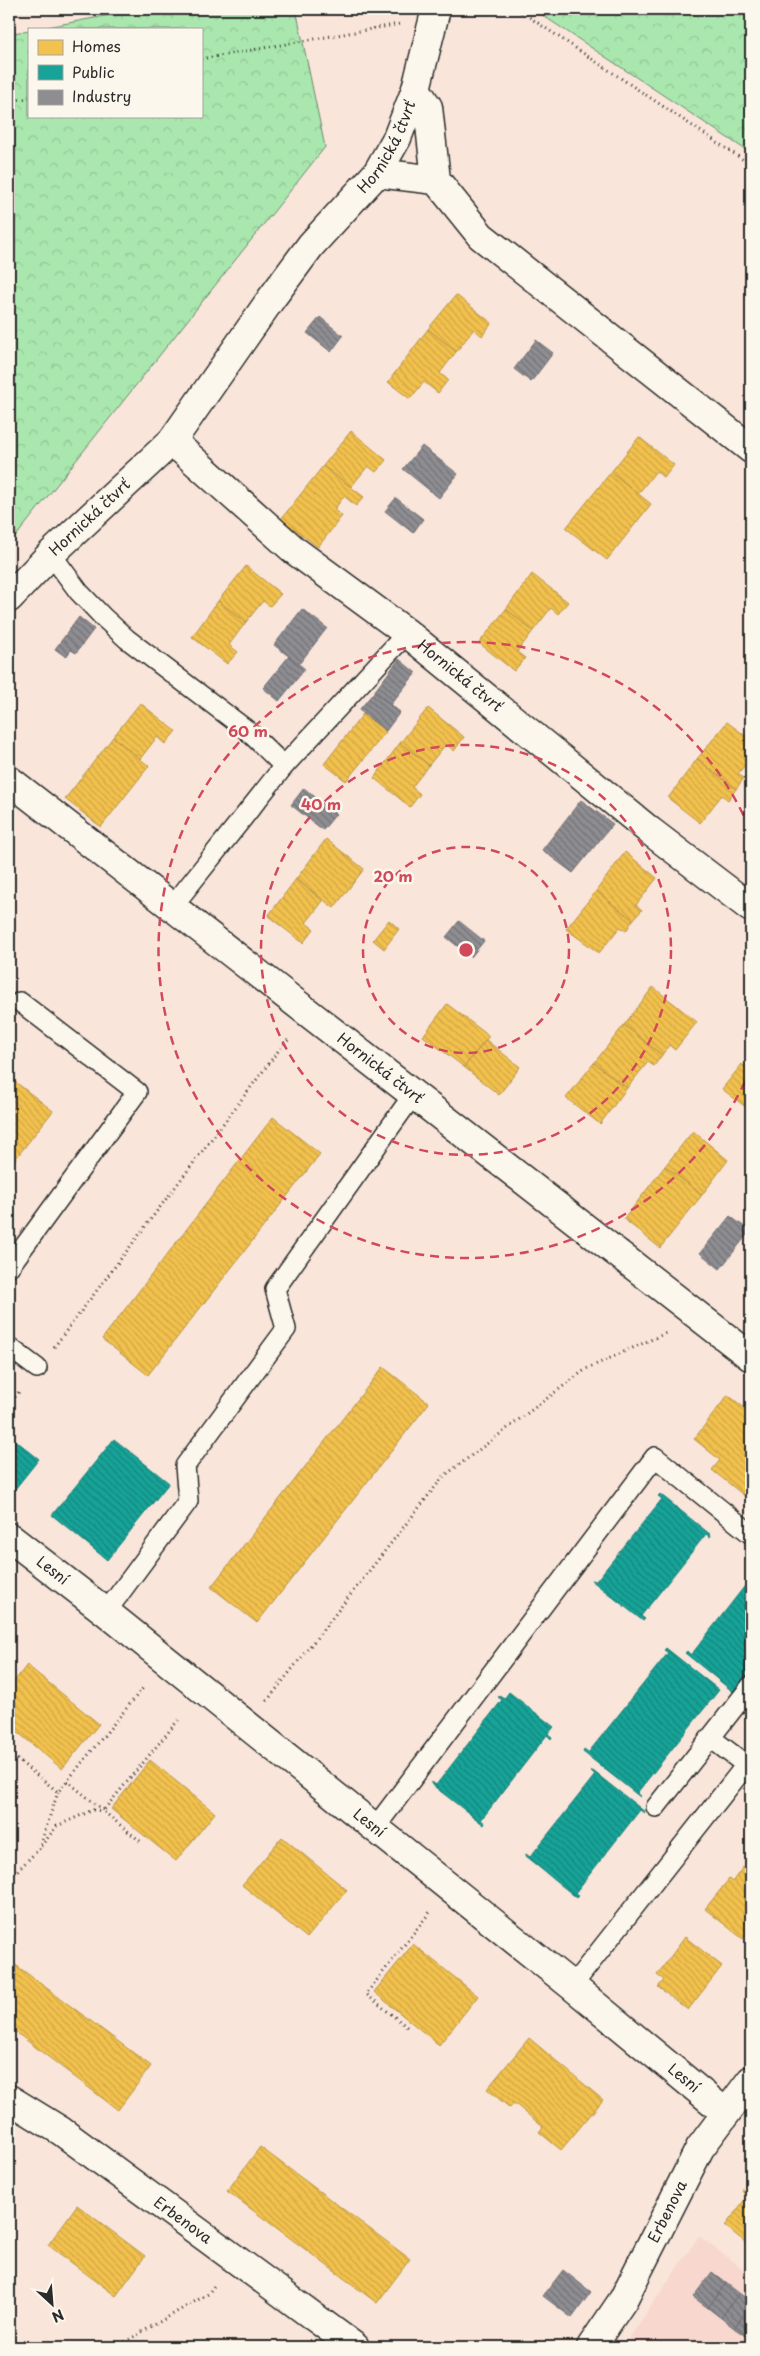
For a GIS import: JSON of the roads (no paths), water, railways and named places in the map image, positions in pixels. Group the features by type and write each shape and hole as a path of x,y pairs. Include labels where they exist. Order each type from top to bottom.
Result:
{"street":[{"path":"416,89 435,13"},
{"name":"Hornická čtvrť","path":"9,598 51,554 172,441 311,245 377,173 398,138 416,89"},
{"name":"Hornická čtvrť","path":"416,89 428,107 436,180"},
{"path":"377,173 436,180 482,236 751,449"},
{"name":"Hornická čtvrť","path":"172,441 294,550 406,634 650,831 751,908"},
{"name":"Hornická čtvrť","path":"9,780 751,1357"},
{"name":"Lesní","path":"9,1537 106,1612 572,1986 726,2113"},
{"name":"Erbenova","path":"591,2347 623,2300 700,2148 751,2080"},
{"name":"Erbenova","path":"9,2099 61,2130 355,2347"}],"lane":[{"path":"51,554 79,592 127,639 248,731 284,766"},
{"path":"172,907 284,766 406,634"},
{"path":"9,1267 137,1092 20,1002"},
{"path":"106,1612 188,1501 185,1466 286,1329 275,1289 413,1096"},
{"path":"9,1347 37,1368"},
{"path":"374,1829 655,1457 751,1534"},
{"path":"656,1808 751,1686"},
{"path":"572,1986 746,1765 711,1738"}]}
